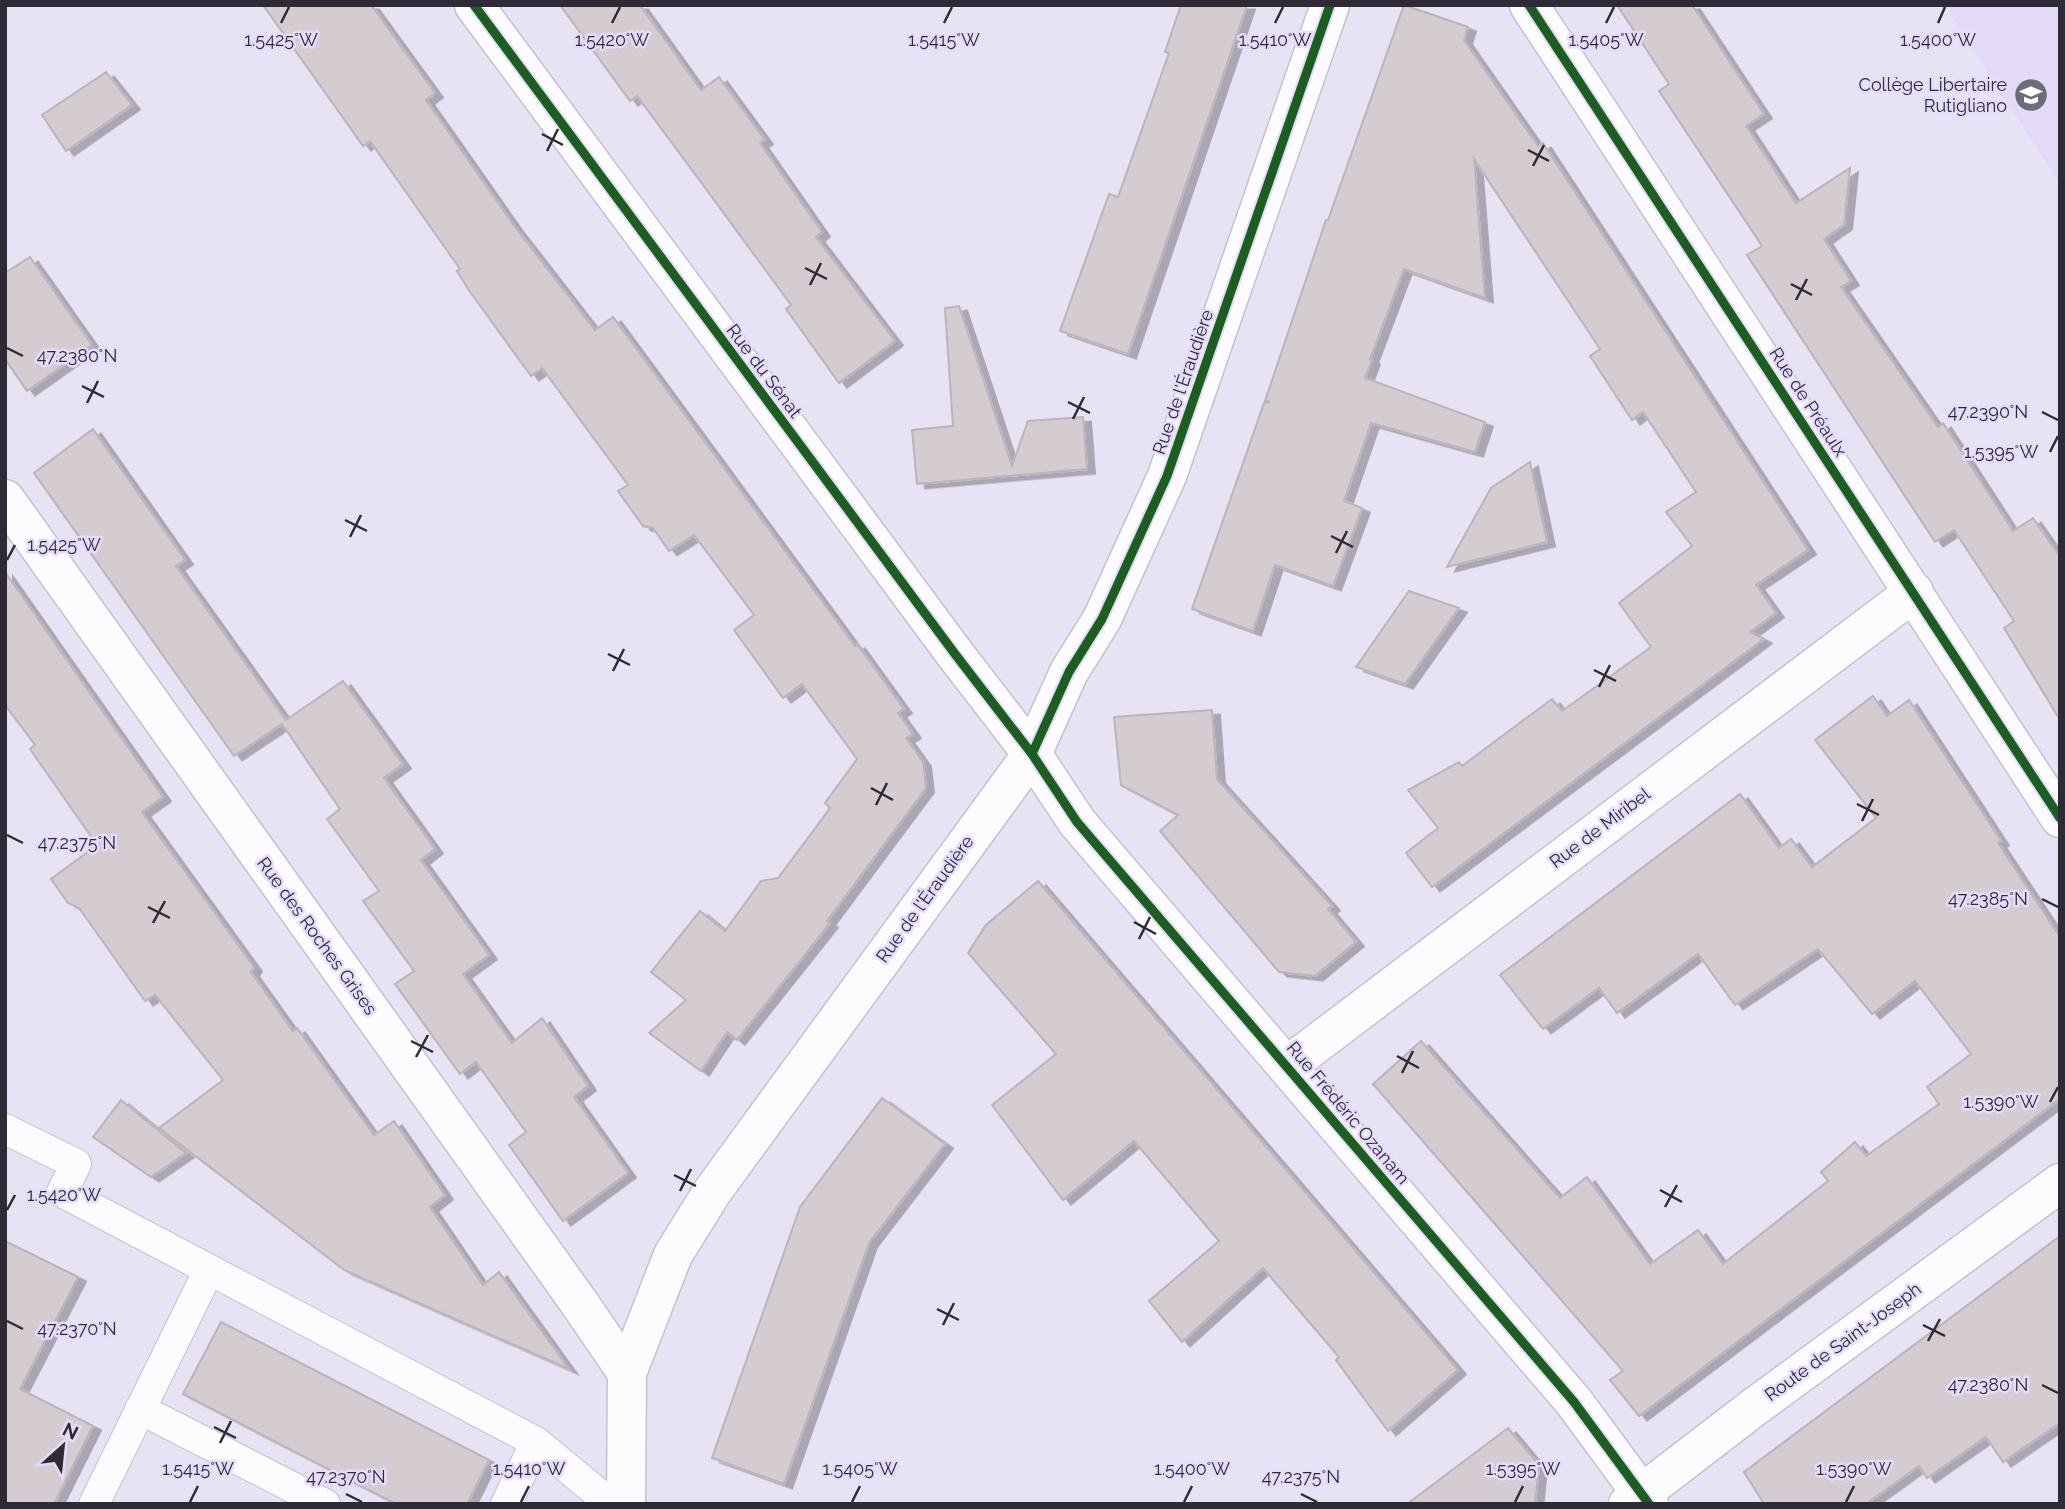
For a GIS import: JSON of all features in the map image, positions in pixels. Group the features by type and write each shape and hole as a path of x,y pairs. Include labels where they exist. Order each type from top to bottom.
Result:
{"street":[{"name":"Rue du Sénat","path":"474,5 946,643 1032,754"},
{"name":"Rue de l'Éraudière","path":"626,1504 627,1373 673,1255 712,1192 1032,754 1069,672 1102,619 1167,476 1330,5"},
{"name":"Rue de Préaulx","path":"1529,5 2060,818"},
{"name":"Rue des Roches Grises","path":"5,499 572,1292 627,1373"},
{"name":"Rue de Miribel","path":"1287,1066 1914,592"},
{"name":"Rue Frédéric Ozanam","path":"1032,754 1077,821 1574,1402 1639,1500"},
{"name":"Route de Saint-Joseph","path":"1639,1500 2060,1183"}],"lane":[{"path":"5,1129 75,1164 62,1192 536,1442 611,1504"},
{"path":"94,1504 208,1270"},
{"path":"140,1409 325,1504"},
{"path":"506,1504 536,1442"}],"shaded area":[{"name":"Collège Libertaire Rutigliano","path":"1944,5 2060,5 2060,184"}],"building":[{"path":"263,5 371,5 435,93 426,100 515,227 595,330 613,317 904,709 898,713 913,734 906,738 923,762 926,788 827,921 830,923 737,1040 727,1032 701,1071 649,1033 686,1000 651,972 700,911 725,931 761,881 778,878 830,808 825,803 857,759 802,684 783,698 734,630 754,615 694,535 669,551 653,528 643,526 618,491 628,485 542,368 531,376 468,289 457,271 460,269 370,141 363,146"},
{"path":"560,5 640,5 701,90 719,77 765,140 760,143 822,232 816,237 895,341 839,383 786,309 791,305 703,185 637,96 630,101"},
{"path":"1181,5 1247,5 1128,354 1060,331 1109,194 1118,197 1169,53 1165,52"},
{"path":"1404,5 1468,27 1464,40 1538,146 1543,143 1808,550 1756,585 1776,613 1750,632 1764,639 1432,887 1406,853 1438,828 1408,790 1459,762 1462,766 1552,699 1562,711 1651,647 1619,603 1692,546 1666,512 1696,492 1643,412 1632,420 1590,356 1600,349 1474,159 1485,298 1404,269 1365,378 1485,422 1475,452 1371,423 1344,501 1362,508 1333,586 1275,565 1253,631 1192,609 1264,403 1270,402 1265,401 1326,220"},
{"path":"1617,5 1692,5 1764,114 1746,126 1796,203 1850,168 1844,225 1824,239 1851,281 1841,287 1938,427 1943,423 2013,531 2033,518 2060,557 2060,720 2004,628 2014,621 1954,530 1935,542 1747,255 1762,246 1659,91 1669,84"},
{"path":"106,72 132,105 66,151 42,115"},
{"path":"30,257 92,345 27,391 5,359 5,273"},
{"path":"959,306 1012,466 1028,421 1083,417 1087,469 917,484 912,430 953,426 945,308"},
{"path":"93,429 185,560 176,566 286,720 343,681 403,764 384,778 435,849 421,860 489,955 463,974 512,1043 542,1018 588,1086 574,1097 628,1173 563,1221 509,1145 526,1132 476,1062 460,1074 395,984 414,971 363,901 379,891 327,819 340,809 282,724 234,756 34,473"},
{"path":"1530,462 1547,542 1447,567 1491,488"},
{"path":"5,572 163,797 142,812 254,967 251,972 293,1031 297,1028 374,1135 394,1121 445,1195 430,1207 483,1285 499,1272 569,1369 344,1270 159,1128 223,1080 155,995 145,1001 79,908 68,903 51,879 97,845 30,749 35,745 5,705"},
{"path":"1409,591 1459,608 1405,684 1356,667"},
{"path":"1873,696 1887,716 1909,700 2060,937 2060,1099 1639,1416 1610,1380 1623,1371 1373,1084 1421,1041 1560,1198 1587,1177 1650,1264 1698,1230 1723,1264 1828,1181 1821,1172 1855,1142 1866,1156 1939,1104 1927,1087 1971,1054 1915,981 1872,1014 1818,949 1735,1005 1698,954 1617,1013 1599,988 1543,1029 1500,975 1740,794 1779,848 1791,839 1812,867 1876,818 1815,740"},
{"path":"1212,710 1217,779 1332,906 1328,909 1356,942 1315,976 1279,972 1160,831 1178,815 1121,785 1114,717"},
{"path":"1038,881 1458,1370 1388,1431 1336,1360 1339,1357 1263,1268 1182,1342 1149,1301 1219,1241 1134,1141 1063,1200 992,1105 1056,1054 968,953 986,925"},
{"path":"882,1098 945,1144 869,1243 784,1484 712,1458 800,1207"},
{"path":"121,1100 186,1153 151,1177 93,1137"},
{"path":"2060,1236 2060,1423 2003,1462 1986,1437 1927,1478 1919,1466 1866,1504 1764,1504 1744,1472"},
{"path":"5,1241 78,1277 20,1389 93,1426 54,1504 5,1504"},
{"path":"221,1322 489,1460 467,1504 396,1504 183,1394"},
{"path":"1508,1428 1539,1465 1535,1504 1407,1504"}],"cycle path":[{"path":"474,5 1032,754 1077,822 1574,1402 1649,1504"},
{"path":"1032,754 1069,672 1102,619 1167,476 1330,5"},
{"path":"1529,5 2060,818"}],"place":[{"name":"Collège Libertaire Rutigliano","path":"2031,95"}]}
